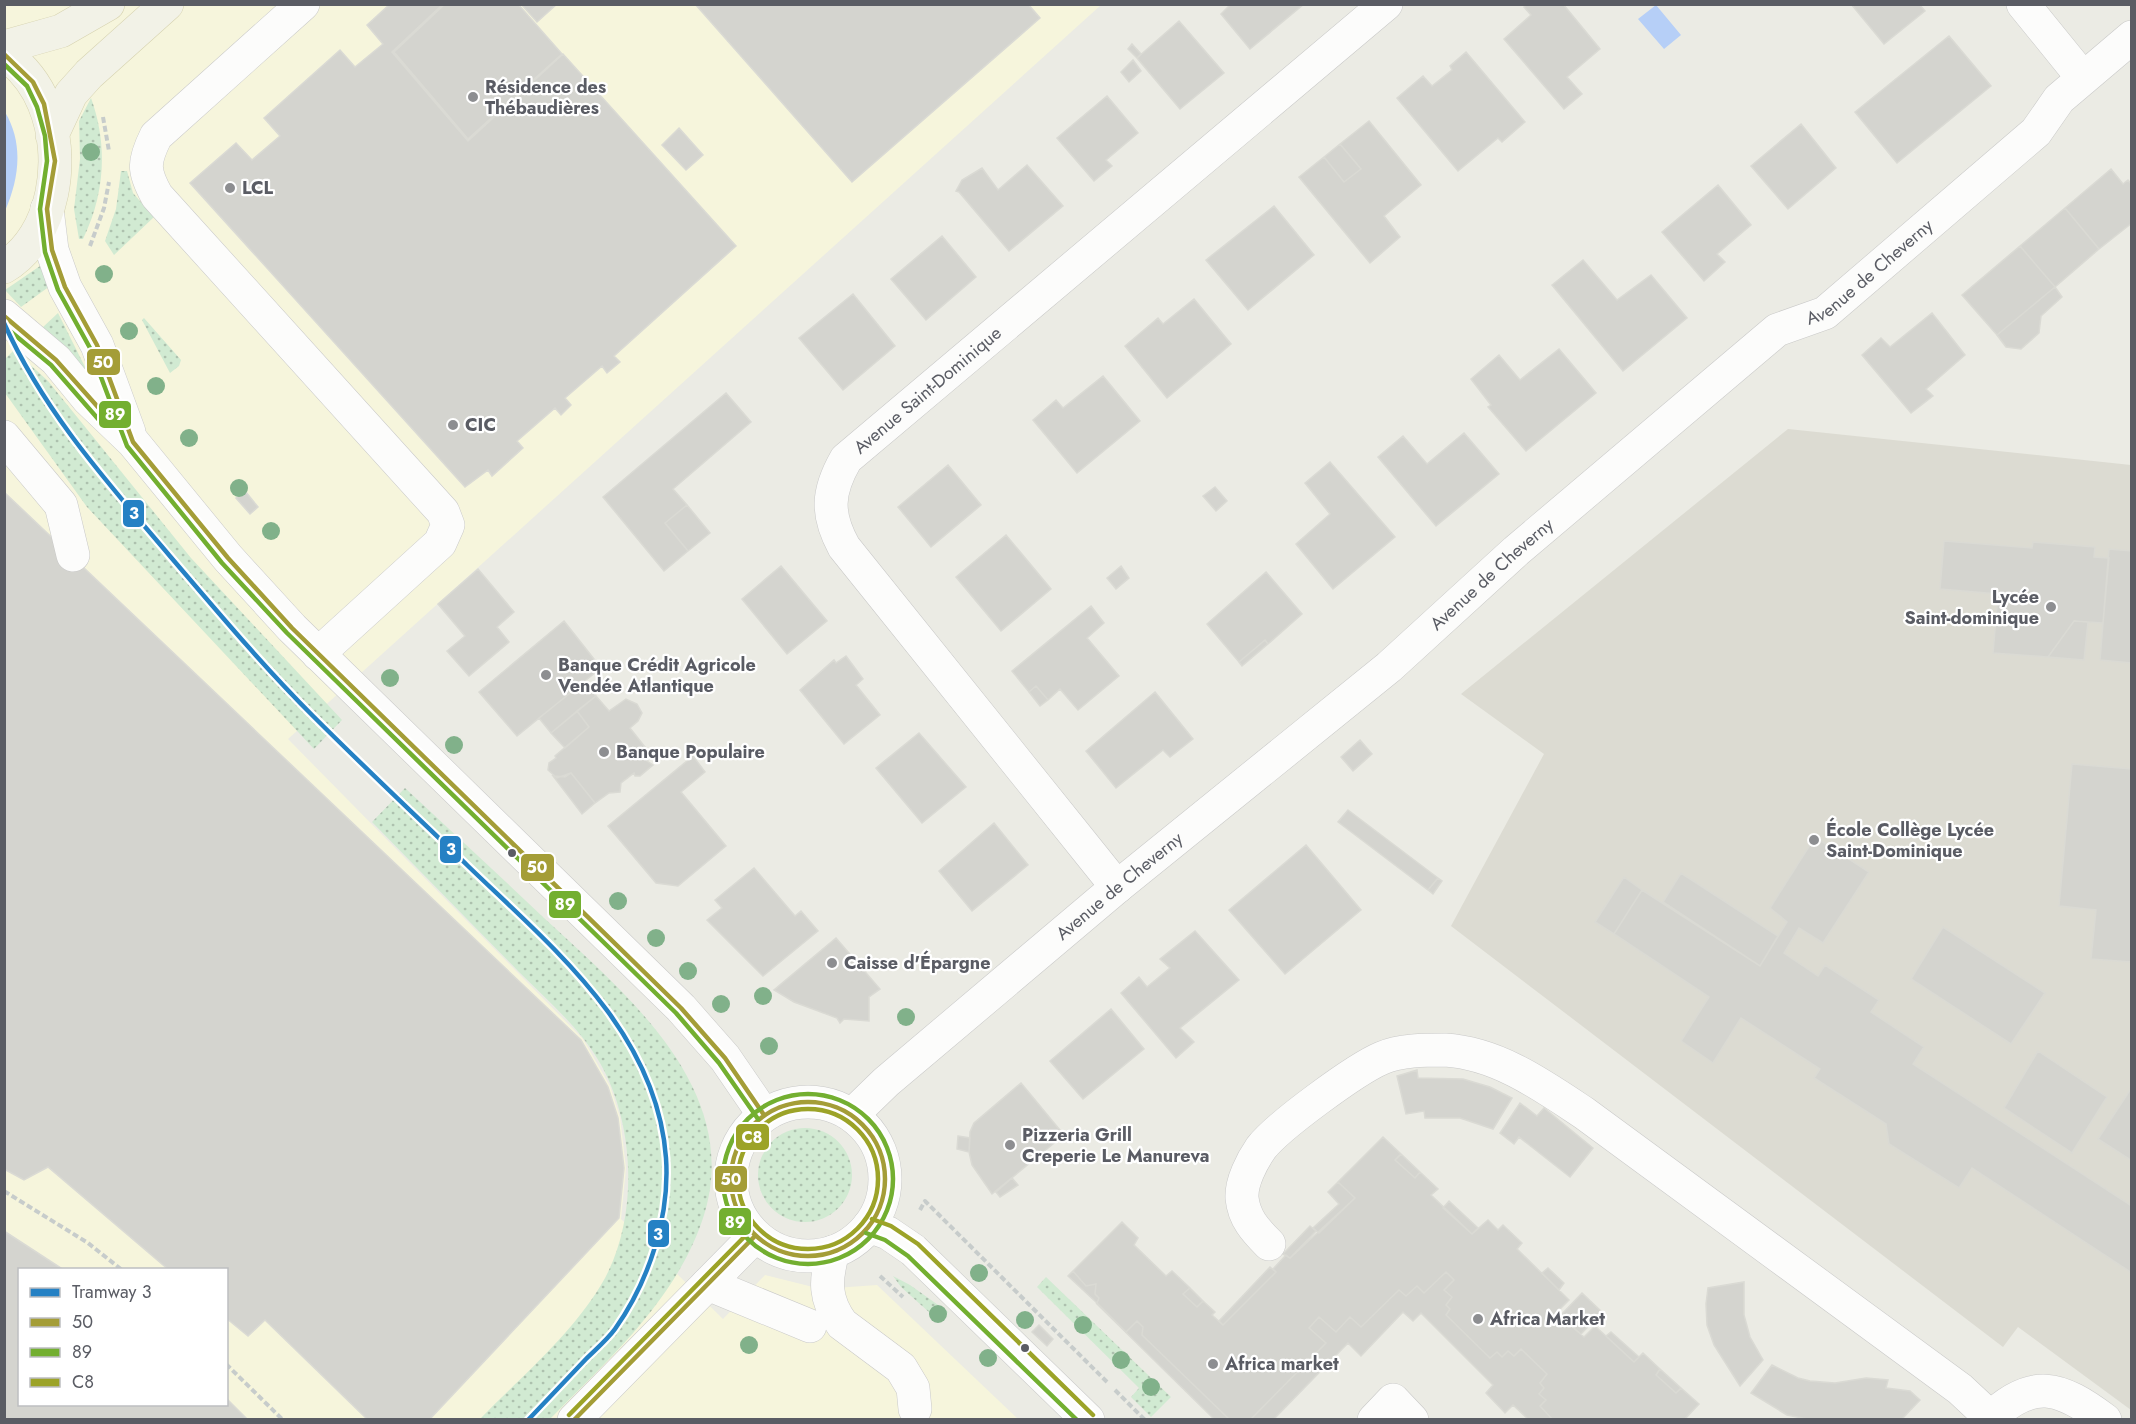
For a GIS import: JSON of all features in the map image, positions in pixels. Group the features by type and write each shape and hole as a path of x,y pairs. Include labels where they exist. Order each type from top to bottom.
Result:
{"main road":[{"path":"4,47 61,31 108,4"},
{"path":"52,135 71,94 89,74 167,4"},
{"path":"4,53 33,82 44,104 52,135 55,161 47,209 39,229 27,248 4,267"}],"street":[{"path":"303,4 156,136 147,155 146,176 157,196 443,512 448,525 440,543 318,654"},
{"name":"Avenue Saint-Dominique","path":"1117,887 844,548 831,516 832,488 846,459 1386,4"},
{"path":"2023,4 2083,78"},
{"name":"Avenue de Cheverny","path":"852,1115 886,1082 1117,887 1389,667 1516,550 1777,330 1825,313 2036,132 2059,99 2132,37"},
{"path":"47,209 52,250 65,287 97,345 133,442"},
{"path":"4,316 56,360 88,399 133,442 228,558 318,654 681,1008 725,1058 764,1115"},
{"path":"4,437 61,505 73,555"},
{"path":"1269,1244 1249,1224 1242,1197 1247,1173 1262,1147 1277,1133 1325,1095 1382,1058 1411,1051 1446,1050 1472,1055 1518,1071 1584,1113 1960,1389 1989,1418 2007,1402 2038,1389 2069,1395 2105,1419"},
{"path":"815,1101 841,1108 852,1115 876,1141 883,1158 884,1194 869,1226 859,1237 832,1252 809,1257 777,1250 755,1236 738,1211 732,1196 731,1173 736,1151 743,1137 764,1115 788,1104 815,1101"},
{"path":"869,1226 888,1233 913,1250 1088,1419"},
{"path":"574,1419 755,1236"},
{"path":"832,1252 826,1291 835,1314 842,1324 902,1368 913,1388 915,1409"},
{"path":"708,1284 810,1326"},
{"path":"1374,1419 1393,1400 1412,1419"}],"path":[{"path":"4,1191 88,1243 121,1268"},
{"path":"925,1201 1144,1419"},
{"path":"228,1366 283,1419"}],"shaded area":[{"path":"5,5 1101,5 288,739 583,1039 610,1086 620,1117 626,1168 621,1219 723,1319 765,1275 821,1289 877,1285 1018,1419 5,1420"},
{"path":"91,98 100,134 102,169 96,205 83,239 79,239 74,209 80,159 79,121"},
{"path":"121,171 127,171 133,193 154,217 114,255 105,241 116,209"},
{"path":"40,266 50,286 21,307 5,290"},
{"path":"58,313 85,367 85,369 42,328"},
{"path":"144,318 181,360 179,366 170,373 142,320"},
{"path":"14,350 48,381 191,558 342,720 314,749 87,507 5,393 5,359"},
{"name":"École Collège Lycée Saint-Dominique","path":"1788,429 2131,465 2131,1410 2018,1327 2003,1347 1451,926 1544,754 1461,694"},
{"path":"405,788 609,978 641,1012 669,1047 692,1085 707,1126 712,1169 704,1215 677,1273 639,1326 550,1419 480,1419 575,1322 601,1285 613,1260 622,1233 627,1204 626,1144 621,1115 600,1063 573,1026 372,822"},
{"path":"805,1128 823,1132 838,1142 848,1157 852,1175 848,1193 838,1208 823,1218 805,1222 787,1218 772,1208 762,1193 758,1175 762,1157 772,1142 787,1132"},
{"path":"893,1276 948,1312 940,1322 901,1287"},
{"path":"1046,1277 1171,1397 1151,1417 1131,1397 1139,1388 1037,1287"}],"water":[{"path":"1656,5 1681,35 1664,49 1638,19"},
{"path":"5,112 15,136 17,162 14,187 5,211"}],"building":[{"path":"390,4 443,4 392,52 468,141 563,54 736,246 614,356 620,362 607,373 602,366 565,398 571,405 561,415 555,408 517,441 523,448 492,476 488,470 465,487 190,183 236,143 252,160 280,136 264,118 340,50 355,67 383,44 367,25"},
{"name":"Résidence des Thébaudières","path":"445,4 518,4 562,54 468,139 394,52"},
{"path":"521,4 557,4 537,22"},
{"path":"695,4 1028,4 1040,18 852,182"},
{"path":"1231,4 1304,4 1250,49 1221,14"},
{"path":"1527,4 1563,4 1600,49 1567,77 1582,94 1564,109 1504,39 1531,15 1524,7"},
{"path":"1851,4 1919,4 1925,11 1884,44"},
{"path":"1179,21 1224,73 1180,109 1137,58"},
{"path":"1949,36 1991,86 1897,163 1855,112"},
{"path":"1132,44 1141,54 1137,58 1128,49"},
{"path":"1466,52 1525,122 1502,142 1498,138 1458,171 1397,98 1423,76 1432,86 1452,70 1450,66"},
{"path":"1133,60 1141,71 1129,82 1121,72"},
{"path":"1107,96 1138,133 1106,160 1112,166 1094,181 1057,138"},
{"path":"1369,121 1421,185 1384,216 1400,237 1370,263 1299,177 1324,157 1344,182 1361,169 1340,144"},
{"path":"1801,124 1836,168 1788,209 1751,166"},
{"path":"679,128 703,155 686,170 662,145"},
{"path":"1340,144 1361,169 1344,182 1324,157"},
{"path":"1027,165 1063,206 1009,251 956,191 962,180 982,168 998,190"},
{"path":"2111,169 2123,184 2128,180 2132,185 2132,223 2099,249 2065,208"},
{"path":"1718,185 1751,225 1717,254 1725,262 1704,281 1662,232"},
{"path":"1274,206 1314,255 1248,310 1206,260"},
{"path":"2065,208 2099,249 2055,287 2020,246"},
{"path":"942,236 976,277 926,320 891,279"},
{"path":"2020,246 2055,287 1997,335 1962,295"},
{"path":"1583,260 1617,300 1651,275 1687,318 1623,371 1552,285"},
{"path":"2055,287 2062,297 2041,316 2039,333 2021,349 2006,347 1997,335"},
{"path":"853,294 895,346 843,390 799,338"},
{"path":"1194,299 1231,344 1167,398 1125,346 1158,318 1163,324"},
{"path":"1932,313 1965,355 1926,389 1933,396 1911,413 1862,355 1881,338 1890,347"},
{"path":"1559,349 1596,393 1526,451 1488,407 1491,405 1471,379 1499,355 1520,380"},
{"path":"1103,376 1140,421 1077,473 1033,420 1056,400 1063,408"},
{"path":"726,393 751,422 673,489 687,505 665,523 688,551 664,571 603,497"},
{"path":"1464,433 1499,474 1436,526 1378,457 1403,436 1427,464"},
{"path":"1330,462 1395,537 1333,589 1296,544 1330,514 1305,483"},
{"path":"948,465 981,505 931,547 898,507"},
{"path":"1215,487 1227,501 1216,511 1203,496"},
{"path":"245,491 258,507 250,514 236,498"},
{"path":"4,492 581,1040 608,1087 618,1118 624,1168 619,1218 429,1420 368,1420 265,1320 248,1336 228,1320 228,1268 167,1268 48,1167 24,1180 4,1169"},
{"path":"687,505 710,533 688,551 665,523"},
{"path":"1006,535 1051,589 1001,631 956,577"},
{"name":"Lycée Saint-dominique","path":"1944,541 2032,548 2033,542 2095,547 2094,557 2109,558 2103,623 2074,621 2048,657 1993,653 1998,594 1940,589"},
{"path":"2109,549 2132,551 2132,663 2100,660"},
{"path":"781,566 827,621 787,654 742,599"},
{"path":"1121,566 1129,578 1116,589 1107,578"},
{"path":"478,569 514,612 497,627 509,642 469,676 447,651 465,636 438,604"},
{"path":"1266,572 1302,614 1268,644 1265,640 1239,662 1207,624"},
{"path":"1091,606 1104,623 1087,638 1119,676 1078,710 1060,689 1048,700 1036,686 1029,692 1012,671"},
{"name":"Banque Crédit Agricole Vendée Atlantique","path":"564,621 601,668 517,736 479,692"},
{"path":"2074,621 2088,622 2084,660 2048,657"},
{"path":"1265,640 1268,644 1242,666 1239,662"},
{"path":"846,656 863,679 856,685 880,715 844,744 800,690 834,660 836,663"},
{"path":"584,682 596,696 551,733 539,718"},
{"path":"1036,686 1048,700 1040,706 1029,692"},
{"path":"1155,692 1193,739 1170,757 1163,750 1116,788 1086,751"},
{"name":"Banque Populaire","path":"596,696 609,711 626,699 637,704 642,713 638,721 630,728 652,756 647,761 653,765 640,776 635,776 634,773 621,783 620,792 609,793 595,803 571,773 557,778 548,770 549,763 556,758 555,756 589,727 577,711"},
{"path":"577,711 589,727 565,748 551,733"},
{"path":"919,733 966,787 922,823 876,768"},
{"path":"1360,740 1372,754 1353,771 1341,757"},
{"path":"693,756 705,772 681,792 726,846 678,886 656,883 608,826"},
{"path":"2072,764 2132,769 2132,962 2091,959 2096,910 2059,906"},
{"path":"571,773 595,803 582,814 553,776 565,777"},
{"path":"1348,810 1438,878 1428,890 1338,822"},
{"path":"994,823 1028,865 972,911 939,871"},
{"path":"1815,837 1869,872 1823,943 1799,928 1784,953 1818,976 1825,965 1879,1000 1871,1012 1924,1047 1913,1064 2132,1206 2132,1273 1972,1168 1959,1188 1889,1144 1886,1124 1814,1078 1820,1069 1741,1018 1713,1063 1681,1041 1709,997 1614,934 1642,890 1760,966 1787,922 1770,908"},
{"path":"1306,845 1361,910 1285,974 1229,910"},
{"path":"754,868 795,916 801,911 818,931 763,976 707,920 722,908 715,900"},
{"path":"1681,873 1778,936 1760,966 1663,902"},
{"path":"1624,877 1642,890 1614,934 1595,922"},
{"path":"1438,878 1442,881 1433,894 1428,890"},
{"path":"1943,927 2045,993 2011,1044 1911,979"},
{"path":"1195,931 1239,980 1180,1028 1194,1042 1176,1058 1121,993 1139,977 1147,987 1170,968 1160,959"},
{"name":"Caisse d'Épargne","path":"836,938 880,989 869,997 869,1021 844,1019 840,1023 837,1018 794,1002 774,990"},
{"path":"1111,1009 1144,1049 1083,1099 1050,1061"},
{"path":"2038,1051 2107,1097 2072,1153 2004,1108"},
{"path":"1417,1070 1418,1078 1463,1079 1490,1087 1512,1098 1493,1129 1460,1118 1425,1118 1424,1111 1406,1114 1397,1076"},
{"name":"Pizzeria Grill Creperie Le Manureva","path":"1021,1083 1064,1135 992,1194 972,1165 969,1152 970,1132 974,1123"},
{"path":"2132,1087 2132,1161 2098,1139"},
{"path":"1520,1103 1537,1116 1544,1108 1593,1148 1570,1177 1519,1137 1514,1144 1500,1133"},
{"path":"958,1136 970,1138 969,1152 957,1149"},
{"path":"1383,1137 1401,1154 1395,1160 1415,1178 1420,1172 1438,1189 1431,1195 1472,1234 1488,1220 1498,1230 1503,1225 1522,1243 1517,1249 1569,1300 1556,1313 1584,1337 1595,1326 1634,1362 1643,1353 1660,1369 1656,1375 1676,1393 1681,1388 1699,1404 1684,1420 1553,1420 1540,1406 1546,1400 1539,1394 1544,1388 1540,1383 1547,1374 1521,1349 1514,1356 1508,1351 1502,1357 1497,1352 1490,1358 1446,1315 1450,1309 1446,1305 1452,1297 1444,1290 1454,1280 1446,1272 1424,1293 1417,1286 1406,1296 1399,1290 1361,1327 1350,1317 1336,1332 1319,1317 1309,1328 1326,1343 1250,1420 1230,1420 1142,1335 1143,1327 1137,1321 1126,1332 1097,1303 1099,1298 1095,1294 1096,1284 1086,1286 1073,1271 1122,1222 1138,1238 1134,1245 1166,1276 1172,1271 1190,1288 1183,1294 1197,1307 1203,1301 1215,1312 1212,1315 1223,1325 1276,1272 1273,1269 1286,1255 1290,1258 1355,1198 1338,1182"},
{"path":"1401,1154 1420,1172 1415,1178 1395,1160"},
{"path":"1012,1178 1018,1185 1000,1197 996,1192"},
{"path":"1338,1182 1355,1198 1319,1233 1313,1228 1339,1204 1328,1192"},
{"path":"1449,1201 1478,1228 1472,1234 1443,1208"},
{"path":"1310,1226 1316,1231 1290,1258 1283,1254"},
{"path":"4,1231 61,1268 18,1268 18,1406 228,1406 228,1400 248,1420 4,1420"},
{"path":"1270,1267 1276,1272 1223,1325 1219,1321"},
{"path":"1548,1268 1564,1283 1559,1290 1542,1273"},
{"path":"1073,1271 1086,1286 1096,1284 1095,1294 1099,1298 1097,1303 1068,1276"},
{"path":"1446,1272 1454,1280 1444,1290 1452,1297 1446,1305 1450,1309 1446,1315 1490,1358 1497,1352 1502,1357 1508,1351 1514,1356 1521,1349 1547,1374 1540,1383 1544,1388 1539,1394 1546,1400 1540,1406 1553,1420 1529,1420 1513,1405 1505,1413 1486,1393 1493,1385 1421,1313 1413,1321 1403,1312 1361,1356 1348,1343 1273,1420 1250,1420 1326,1343 1309,1328 1319,1317 1336,1332 1350,1317 1361,1327 1399,1290 1406,1296 1417,1286 1424,1293"},
{"path":"1744,1282 1744,1315 1750,1337 1763,1360 1740,1386 1714,1345 1707,1325 1706,1304 1708,1288"},
{"path":"1190,1288 1203,1301 1197,1307 1183,1294"},
{"path":"1582,1293 1602,1312 1581,1334 1560,1316"},
{"path":"1096,1303 1126,1332 1137,1321 1143,1327 1142,1335 1230,1420 1215,1420"},
{"path":"1039,1325 1053,1339 1047,1346 1032,1332"},
{"path":"1611,1332 1639,1357 1634,1362 1606,1336"},
{"path":"1772,1365 1798,1378 1810,1381 1835,1383 1866,1378 1888,1380 1886,1388 1910,1391 1920,1400 1901,1420 1812,1420 1787,1415 1751,1393"},
{"path":"1660,1369 1681,1388 1676,1393 1656,1375"}],"tram line":[{"name":"3","path":"4,323 38,387 78,445 204,596 294,697 566,961 596,996 622,1032 643,1071 658,1113 666,1158 664,1203 655,1248 638,1290 615,1329 528,1420"}],"transit line":[{"name":"50","path":"4,54 33,82 44,104 55,161 47,209 52,250 65,287 97,345 133,442 228,558 292,628 681,1008 725,1058 764,1115"},
{"name":"89","path":"4,64 27,86 37,107 45,136 47,161 40,209 45,252 58,290 90,348 127,446 222,563 287,633 676,1013 719,1063 758,1119"},
{"name":"50","path":"4,316 56,360 105,415"},
{"name":"89","path":"4,326 51,365 99,420"},
{"name":"89","path":"808,1094 840,1101 868,1119 886,1147 893,1179 886,1211 868,1239 840,1257 808,1264 776,1257 748,1239 730,1211 723,1179 730,1147 748,1119 776,1101 808,1094"},
{"name":"50","path":"808,1102 823,1103 838,1108 863,1124 879,1149 884,1164 885,1179 884,1194 879,1209 863,1234 838,1250 823,1255 808,1256 793,1255 778,1250 753,1234 737,1209 732,1194 731,1179 732,1164 737,1149 753,1124 778,1108 793,1103 808,1102"},
{"name":"C8","path":"808,1109 835,1115 847,1121 857,1130 866,1140 872,1152 878,1179 872,1206 866,1218 857,1228 847,1237 835,1243 808,1249 781,1243 769,1237 759,1228 750,1218 744,1206 738,1179 744,1152 750,1140 759,1130 769,1121 781,1115 808,1109"},
{"name":"C8","path":"872,1219 891,1226 918,1244 1093,1415"},
{"name":"C8","path":"569,1415 750,1231"},
{"name":"89","path":"866,1233 885,1240 908,1256 1077,1420"},
{"name":"50","path":"574,1420 755,1236"}],"place":[{"name":"Résidence des Thébaudières","path":"473,97"},
{"name":"LCL","path":"230,188"},
{"name":"CIC","path":"453,425"},
{"name":"Lycée Saint-dominique","path":"2051,607"},
{"name":"Banque Crédit Agricole Vendée Atlantique","path":"546,675"},
{"name":"Banque Populaire","path":"604,752"},
{"name":"École Collège Lycée Saint-Dominique","path":"1814,840"},
{"name":"Caisse d'Épargne","path":"832,963"},
{"name":"Pizzeria Grill Creperie Le Manureva","path":"1010,1145"},
{"name":"Africa Market","path":"1478,1319"},
{"name":"Africa market","path":"1213,1364"}]}
